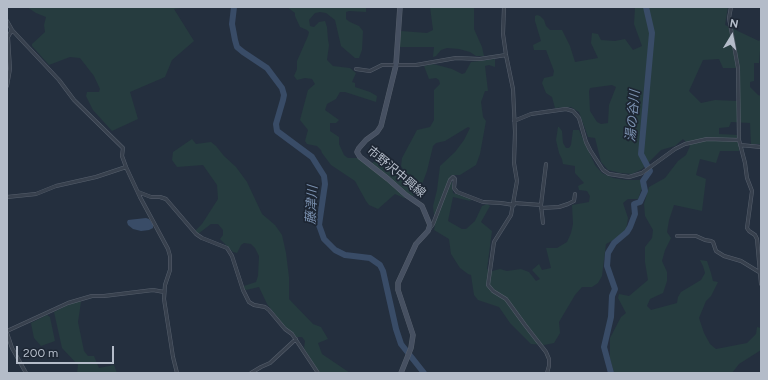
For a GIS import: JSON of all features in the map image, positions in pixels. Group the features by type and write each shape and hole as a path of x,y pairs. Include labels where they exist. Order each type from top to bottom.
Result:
{"main road":[{"name":"市野沢中興線","path":"400,7 396,65 381,126 377,132 366,140 357,152 360,157 406,195 422,206 430,228"},
{"path":"402,373 412,348 413,335 398,290 398,283 416,244 430,228"}],"street":[{"path":"504,7 503,34 513,89 514,162 517,181 514,204 509,220 494,242 488,285 493,291 506,298 546,352 549,359 547,373"},
{"path":"731,7 729,18 738,68 739,140 747,178 752,191 747,228 748,231 755,235 757,239 761,284"},
{"path":"7,21 12,30 59,80 74,100 123,148 122,156 126,167 168,249 170,256 170,270 164,292 167,322 177,373"},
{"path":"7,86 10,69 8,37 12,30"},
{"path":"356,69 370,71 382,65 416,65 456,58 480,59 506,56"},
{"path":"514,121 531,114 566,109 573,111 579,118 590,150 603,170 609,174 629,177 636,176 645,171 675,148 689,143 707,139 739,140"},
{"path":"740,145 761,147"},
{"path":"543,223 541,206 546,164"},
{"path":"7,197 36,194 56,186 96,177 126,167"},
{"path":"430,228 433,224 450,180 453,177 455,179 454,188 457,192 484,202 559,207 574,201 575,194"},
{"path":"138,192 151,197 166,199 196,234 227,248 232,256 243,290 249,302 254,306 265,307 285,329 292,334 318,373"},
{"path":"677,236 696,236 704,240 711,241 713,242 716,251 724,256 741,261 759,272"},
{"path":"26,373 12,348 7,332 68,303 92,296 153,290 164,292"},
{"path":"252,373 270,363 296,339"}],"green space":[{"path":"27,7 190,7 174,9 194,41 172,60 165,77 130,92 138,119 112,131 93,110 86,96 87,92 99,92 100,89 94,76 80,58 70,57 49,65 32,46 32,44 45,32 44,25 46,17"},
{"path":"287,7 366,7 366,12 346,12 346,19 359,26 363,31 362,50 359,58 355,58 341,46 335,20 326,13 315,13 309,20 310,26 314,27 319,22 325,21 329,45 327,60 333,66 350,68 356,73 352,82 355,83 355,87 377,96 376,102 345,92 340,92 336,99 327,104 325,110 339,120 336,123 330,123 330,131 339,137 339,144 344,155 348,158 358,158 367,166 380,158 391,169 396,170 402,175 405,172 401,166 402,158 417,130 430,127 434,120 434,90 440,84 439,80 436,78 429,79 424,66 433,64 452,69 462,74 465,73 471,62 495,59 495,67 489,65 485,66 488,91 485,91 481,102 483,117 486,121 480,154 476,165 460,175 451,175 449,180 452,182 453,193 470,198 471,200 453,197 448,221 462,229 466,229 475,221 482,206 487,204 490,206 481,222 492,231 487,269 492,271 500,269 507,271 521,269 529,272 536,281 540,279 532,270 539,264 542,270 551,268 546,248 557,248 567,242 573,224 572,205 589,202 590,196 587,191 579,190 578,186 584,183 575,173 575,166 563,164 556,140 558,127 562,131 563,143 566,148 569,148 571,145 573,130 579,130 595,165 602,173 613,178 641,180 643,185 638,199 628,199 623,203 628,218 626,230 617,238 606,244 602,276 598,283 592,287 582,287 575,295 559,322 560,333 554,343 544,345 531,344 510,323 499,307 478,300 474,295 471,275 460,268 451,254 449,239 434,230 435,225 433,206 440,166 455,152 464,140 470,128 468,127 445,141 436,143 433,146 427,171 421,187 413,196 409,194 404,198 395,194 378,209 369,205 355,181 331,165 317,146 307,144 305,141 308,130 300,120 308,90 315,84 312,79 305,78 297,80 294,76 297,69 297,61 309,32 300,27 295,13"},
{"path":"430,7 474,7 474,29 482,47 484,56 476,56 470,52 447,48 441,50 436,56 433,57 434,47 399,47 401,31 427,33 433,30"},
{"path":"635,7 728,7 725,25 759,41 761,39 759,63 754,63 754,81 750,82 750,87 761,96 761,144 751,144 750,123 731,122 729,127 719,128 719,134 738,135 739,151 720,151 716,163 700,159 696,175 706,179 702,211 674,205 667,232 671,238 665,250 662,261 667,272 667,281 663,293 650,299 647,306 651,310 677,303 681,292 701,280 705,273 700,260 707,261 713,281 718,282 711,296 706,301 699,318 704,333 710,344 716,349 747,343 756,334 757,327 761,328 761,350 739,364 732,373 614,373 610,359 610,338 621,317 626,313 618,298 619,294 629,296 648,280 645,262 645,247 652,238 653,230 645,216 644,204 649,187 665,178 678,161 686,155 690,146 683,139 675,146 661,150 642,169 632,174 608,170 601,162 595,138 588,137 579,112 571,107 555,108 552,97 546,93 542,83 544,78 553,76 554,71 546,50 534,50 533,45 541,41 535,16 540,16 550,30 562,30 570,46 575,62 598,58 591,43 592,33 598,34 601,40 615,41 625,39 633,50 642,46 634,24","holes":["719,59 723,68 736,68 737,101 715,100 701,103 689,91 703,60","612,85 616,87 609,105 608,123 601,124 597,122 590,111 589,91 590,88"]},
{"path":"192,139 196,144 211,142 236,167 247,182 262,214 275,225 282,235 289,277 289,299 313,324 321,327 328,339 318,343 322,354 350,373 321,373 316,368 304,348 305,341 302,337 296,337 285,327 267,304 259,287 246,290 244,288 244,286 256,282 258,276 259,256 251,244 244,243 241,245 237,253 233,252 220,239 223,235 223,230 218,224 211,224 198,234 196,232 218,199 217,185 203,165 177,167 172,160 173,152"},
{"path":"78,300 81,302 78,322 84,351 88,356 94,356 99,368 114,365 117,373 77,373 78,365 62,348 54,312"},
{"path":"47,315 50,317 55,341 41,346 34,338 31,323"}],"water":[{"path":"146,218 153,224 153,228 149,230 141,231 133,229 127,222 128,220"}],"waterway":[{"name":"藤津川","path":"234,7 232,24 237,47 267,68 282,88 284,95 276,124 277,131 312,157 324,176 325,184 319,225 324,239 335,250 345,255 370,258 380,265 383,271 396,329 401,344 424,373"},
{"name":"湯の谷川","path":"611,373 604,347 611,317 612,296 615,289 607,266 608,253 614,243 627,232 630,227 635,214 634,204 640,202 645,191 643,181 650,171 641,154 652,33 646,7"}]}
